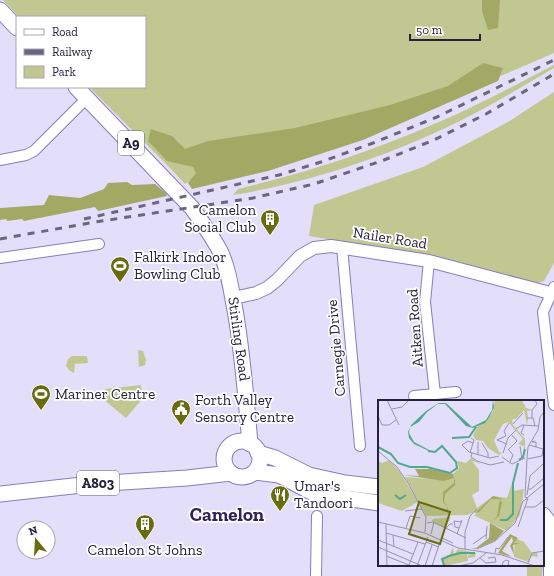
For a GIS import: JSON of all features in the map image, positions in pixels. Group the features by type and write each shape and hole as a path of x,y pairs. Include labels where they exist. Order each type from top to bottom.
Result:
{"main road":[{"path":"0,10 16,27"},
{"name":"Stirling Road","path":"77,88 192,208 208,229 220,252 229,277 233,298 245,378 247,408 254,448"},
{"name":"Stirling Road","path":"229,449 247,408"},
{"path":"196,476 238,442 244,442 309,475 345,483 378,487"},
{"path":"229,449 225,465 231,473 236,476 246,477 254,472 259,463 254,448"},
{"path":"254,472 279,475 317,494 378,503"},
{"name":"A803","path":"0,494 91,484 231,473"}],"street":[{"path":"0,160 26,155 34,151 87,98"},
{"path":"0,258 99,244"},
{"name":"Nailer Road","path":"233,298 256,293 267,288 277,280 300,256 314,248 331,246 429,261 553,292"},
{"name":"Carnegie Drive","path":"342,247 360,446"},
{"name":"Aitken Road","path":"429,261 425,302 435,394"},
{"path":"553,292 543,312 554,405"},
{"path":"414,396 456,392"},
{"path":"316,576 317,516"},
{"path":"547,523 550,576"}],"green space":[{"path":"3,0 554,0 554,53 455,96 208,169 185,184 90,88 146,88 146,16 18,16"},
{"path":"482,0 500,0 498,28 488,30 482,11"},
{"path":"483,63 503,68 498,81 363,140 268,171 192,189 188,183 196,173 193,167 167,161 148,141 151,129 172,136 185,149 208,141 295,128 390,105 448,86"},
{"path":"554,65 554,68 483,109 454,124 393,150 329,173 297,182 233,195 238,189 288,176 386,144 479,103"},
{"path":"554,92 554,263 544,281 535,284 430,256 309,236 314,205 423,167 508,122"},
{"path":"127,182 132,185 155,184 166,193 167,196 98,211 95,207 24,221 22,219 7,221 6,219 0,220 0,208 44,205 49,195 80,198 104,189 108,183"},
{"path":"138,350 143,351 146,360 145,365 139,367"},
{"path":"72,356 87,356 88,363 75,364 74,373 66,366 68,359"},
{"path":"141,385 143,398 126,418 102,398 105,389"},
{"path":"527,566 543,566 542,576 527,576"}],"railway":[{"path":"84,219 279,175 321,162 437,117 554,60"},
{"path":"0,239 95,222 253,198 314,184 384,160 434,140 486,114 554,74"}],"place":[{"name":"Camelon Social Club","path":"270,236"},
{"name":"Falkirk Indoor Bowling Club","path":"120,283"},
{"name":"Mariner Centre","path":"41,411"},
{"name":"Forth Valley Sensory Centre","path":"181,426"},
{"name":"Umar's Tandoori","path":"280,512"},
{"name":"Camelon St Johns","path":"145,541"}],"district":[{"name":"Camelon","path":"227,514"}]}
